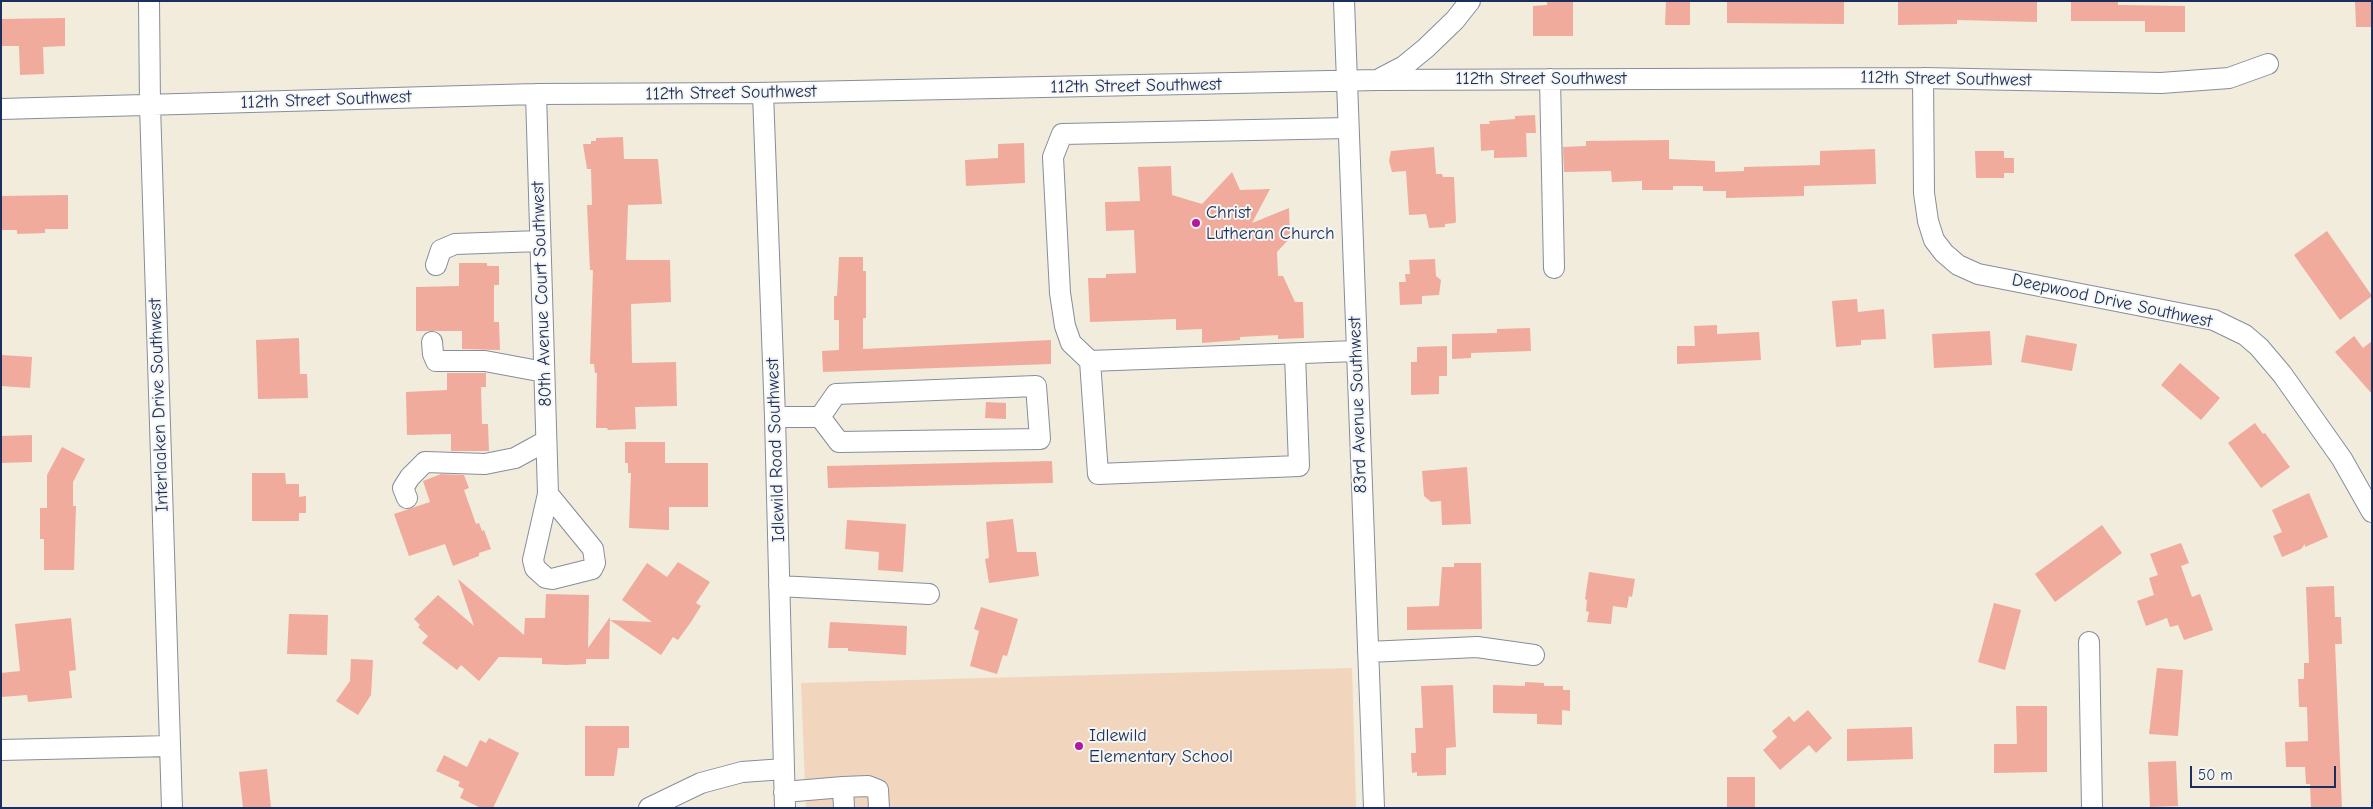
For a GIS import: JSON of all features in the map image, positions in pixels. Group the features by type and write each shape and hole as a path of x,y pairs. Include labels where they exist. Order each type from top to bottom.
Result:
{"street":[{"name":"Interlaaken Drive Southwest","path":"149,1 150,105 172,808"},
{"name":"83rd Avenue Southwest","path":"1344,1 1374,808"},
{"path":"1377,80 1392,74 1426,48 1455,20 1470,1"},
{"name":"112th Street Southwest","path":"1,108 536,94 764,93 1377,80 1923,78 2161,83 2229,78 2268,64"},
{"name":"Deepwood Drive Southwest","path":"1923,78 1924,193 1928,222 1934,240 1944,253 1958,265 1978,274 2214,320 2245,335 2259,347 2282,374 2342,459 2372,512"},
{"path":"1550,79 1554,268"},
{"name":"Idlewild Road Southwest","path":"764,93 785,800"},
{"name":"80th Avenue Court Southwest","path":"536,94 548,494"},
{"path":"1295,354 1299,466 1098,474 1090,361 1071,343 1065,326 1060,293 1053,157 1062,134 1348,128"},
{"path":"436,265 441,250 455,244 540,241"},
{"path":"432,342 436,361 485,361 544,372"},
{"path":"1090,361 1356,351"},
{"path":"1036,386 1040,439 839,442 820,416 836,394 1036,386"},
{"path":"775,417 820,416"},
{"path":"407,498 403,488 410,477 425,462 485,464 515,458 546,441"},
{"path":"779,586 930,594"},
{"path":"2089,642 2092,808"},
{"path":"1368,652 1478,647 1534,655"},
{"path":"1,750 170,746"},
{"path":"649,808 702,783 742,772 784,769"},
{"path":"785,800 843,787 868,786 878,799"},
{"path":"843,787 844,808"}],"shaded area":[{"name":"Idlewild Elementary School","path":"1352,668 1356,808 806,808 801,683"}],"building":[{"path":"1547,1 1573,1 1573,36 1533,36 1533,6 1547,5"},
{"path":"1666,1 1690,1 1690,25 1665,25"},
{"path":"1727,1 1844,1 1844,24 1727,23"},
{"path":"1898,1 2037,1 2037,22 1957,20 1957,24 1898,25"},
{"path":"2071,1 2118,1 2118,5 2185,6 2185,32 2145,32 2145,21 2071,21"},
{"path":"2355,1 2372,1 2372,27 2356,27"},
{"path":"65,18 65,46 43,47 44,74 20,75 19,46 1,46 1,19"},
{"path":"1535,115 1536,133 1526,133 1527,157 1494,158 1494,150 1481,151 1480,124 1490,124 1489,121 1515,119 1515,116"},
{"path":"623,137 624,159 658,159 662,204 628,205 626,260 670,260 671,302 631,304 632,363 676,362 677,406 635,407 636,429 608,430 607,428 596,428 597,373 595,373 594,364 590,364 593,270 590,270 587,205 592,205 591,169 587,169 583,144 591,144 591,141 596,141 596,138"},
{"path":"1669,140 1669,159 1715,161 1715,172 1744,171 1744,167 1820,165 1820,151 1875,149 1876,184 1804,186 1804,196 1726,198 1726,191 1703,191 1703,186 1673,186 1673,190 1642,190 1642,181 1612,182 1611,171 1564,172 1563,147 1586,146 1586,141"},
{"path":"1024,143 1025,183 966,186 965,160 998,158 998,144"},
{"path":"1434,147 1436,174 1442,174 1443,177 1454,177 1456,221 1455,223 1445,224 1445,227 1429,228 1426,214 1409,215 1406,171 1392,172 1389,161 1391,151"},
{"path":"1975,151 2004,151 2004,158 2014,158 2014,173 2004,173 2004,178 1976,178"},
{"path":"1171,166 1172,195 1202,204 1232,172 1240,190 1270,189 1252,223 1289,208 1290,238 1277,252 1278,276 1283,276 1295,302 1303,302 1304,338 1278,339 1278,335 1240,337 1240,340 1202,343 1202,329 1176,330 1176,319 1090,322 1088,278 1106,278 1106,274 1136,273 1134,230 1106,231 1105,202 1140,201 1138,167"},
{"path":"68,195 68,229 45,229 45,233 17,234 17,230 1,230 1,196"},
{"path":"2327,231 2372,296 2340,320 2294,255"},
{"path":"839,257 863,257 863,271 866,271 866,318 863,318 863,349 1051,340 1051,364 823,372 822,351 839,350 839,320 834,320 834,296 837,296"},
{"path":"1435,259 1436,276 1441,280 1439,295 1422,296 1422,304 1400,305 1399,282 1406,282 1405,274 1410,274 1409,260"},
{"path":"459,263 487,263 487,266 499,266 499,285 494,285 494,322 499,322 500,350 462,349 462,331 416,331 416,287 459,286"},
{"path":"1857,299 1858,312 1884,309 1886,339 1861,340 1861,345 1836,347 1832,301"},
{"path":"1717,325 1717,334 1759,332 1761,360 1677,364 1677,346 1695,346 1694,326"},
{"path":"1530,328 1531,351 1471,353 1471,358 1452,359 1452,334 1497,333 1497,329"},
{"path":"1990,331 1992,365 1934,368 1932,334"},
{"path":"2026,335 2077,344 2072,371 2021,362"},
{"path":"2354,336 2363,348 2372,341 2372,394 2335,352"},
{"path":"299,338 300,374 307,374 308,398 258,399 256,340"},
{"path":"1447,346 1447,376 1439,376 1439,394 1411,395 1411,362 1417,362 1417,347"},
{"path":"1,355 32,357 30,388 1,386"},
{"path":"2180,363 2220,398 2201,420 2161,385"},
{"path":"447,373 486,373 486,387 481,387 482,424 488,424 489,451 451,451 451,434 407,435 406,392 447,390"},
{"path":"986,402 1006,403 1006,419 985,418"},
{"path":"2255,423 2263,434 2265,433 2290,467 2261,488 2228,443"},
{"path":"32,435 32,462 1,463 1,436"},
{"path":"625,442 665,442 665,463 708,463 708,507 669,507 669,530 629,528 631,473 628,473 628,463 625,463"},
{"path":"62,447 85,459 73,482 73,506 76,506 74,570 44,570 44,539 40,539 40,508 47,508 47,475"},
{"path":"1052,461 1053,483 828,488 827,466"},
{"path":"1467,467 1471,524 1442,525 1441,501 1431,502 1424,496 1422,471"},
{"path":"252,473 285,473 286,484 299,484 299,497 306,496 306,513 299,513 299,521 252,521"},
{"path":"441,474 464,475 469,488 464,490 476,524 479,523 482,531 484,530 491,549 453,566 445,544 409,556 394,514 430,502 423,481"},
{"path":"2309,493 2328,537 2305,547 2305,544 2301,549 2282,557 2273,536 2282,532 2272,510"},
{"path":"1013,519 1017,552 1036,552 1039,576 989,583 985,559 989,558 986,522"},
{"path":"847,520 906,524 903,572 878,570 879,552 845,549"},
{"path":"2102,525 2122,553 2055,602 2035,574"},
{"path":"2181,543 2189,563 2181,566 2192,597 2200,594 2213,630 2184,640 2178,625 2170,627 2167,618 2146,626 2137,601 2154,595 2149,578 2158,575 2150,554"},
{"path":"678,562 710,582 696,603 701,606 691,622 678,640 673,637 661,655 610,620 652,622 622,600 647,563 667,577"},
{"path":"1454,563 1481,563 1482,629 1407,630 1407,607 1439,606 1442,567 1454,567"},
{"path":"1589,572 1635,579 1632,597 1629,596 1627,608 1613,606 1611,624 1587,622 1589,612 1586,611 1587,600 1585,599"},
{"path":"458,579 524,635 525,618 545,618 546,594 589,595 588,648 610,617 609,659 586,659 586,664 566,665 542,664 542,658 499,657 479,681 461,665 457,670 422,643 428,636 418,627 420,625 414,619 438,595 474,626"},
{"path":"2334,586 2335,617 2341,617 2342,644 2335,644 2342,808 2311,808 2310,784 2306,784 2305,767 2286,767 2285,742 2308,741 2307,707 2299,707 2298,679 2304,679 2304,663 2309,663 2306,587"},
{"path":"1994,603 2021,610 2005,670 1978,662"},
{"path":"981,607 1018,619 1007,656 1003,655 997,674 970,666 979,631 974,629"},
{"path":"289,614 328,615 327,655 287,654"},
{"path":"71,618 76,670 69,671 72,698 28,702 27,695 1,697 1,673 20,671 15,624"},
{"path":"830,622 907,626 906,655 848,651 848,648 828,648"},
{"path":"351,659 373,660 371,695 358,715 336,701 350,681"},
{"path":"2157,668 2183,670 2178,736 2149,734"},
{"path":"1525,682 1544,683 1544,686 1563,686 1563,690 1570,690 1570,711 1562,710 1562,725 1537,724 1537,714 1493,713 1493,685 1525,686"},
{"path":"1453,685 1456,747 1446,748 1446,775 1417,776 1417,772 1412,773 1411,753 1416,753 1415,728 1423,728 1421,686"},
{"path":"2016,706 2047,706 2047,772 1994,773 1994,744 2017,744"},
{"path":"1808,710 1832,738 1816,753 1809,745 1780,770 1763,750 1777,737 1772,731 1789,716 1794,722"},
{"path":"585,726 629,726 629,748 618,748 614,776 585,776"},
{"path":"1912,727 1913,759 1847,761 1847,729"},
{"path":"489,738 519,753 493,808 481,808 460,798 464,789 458,786 460,782 436,771 444,755 467,767 480,740 486,743"},
{"path":"2176,761 2178,806 2150,807 2148,762"},
{"path":"267,769 271,808 243,808 239,772"},
{"path":"1727,777 1755,777 1755,808 1727,808"}],"place":[{"name":"Christ Lutheran Church","path":"1196,223"},
{"name":"Idlewild Elementary School","path":"1079,746"}]}
